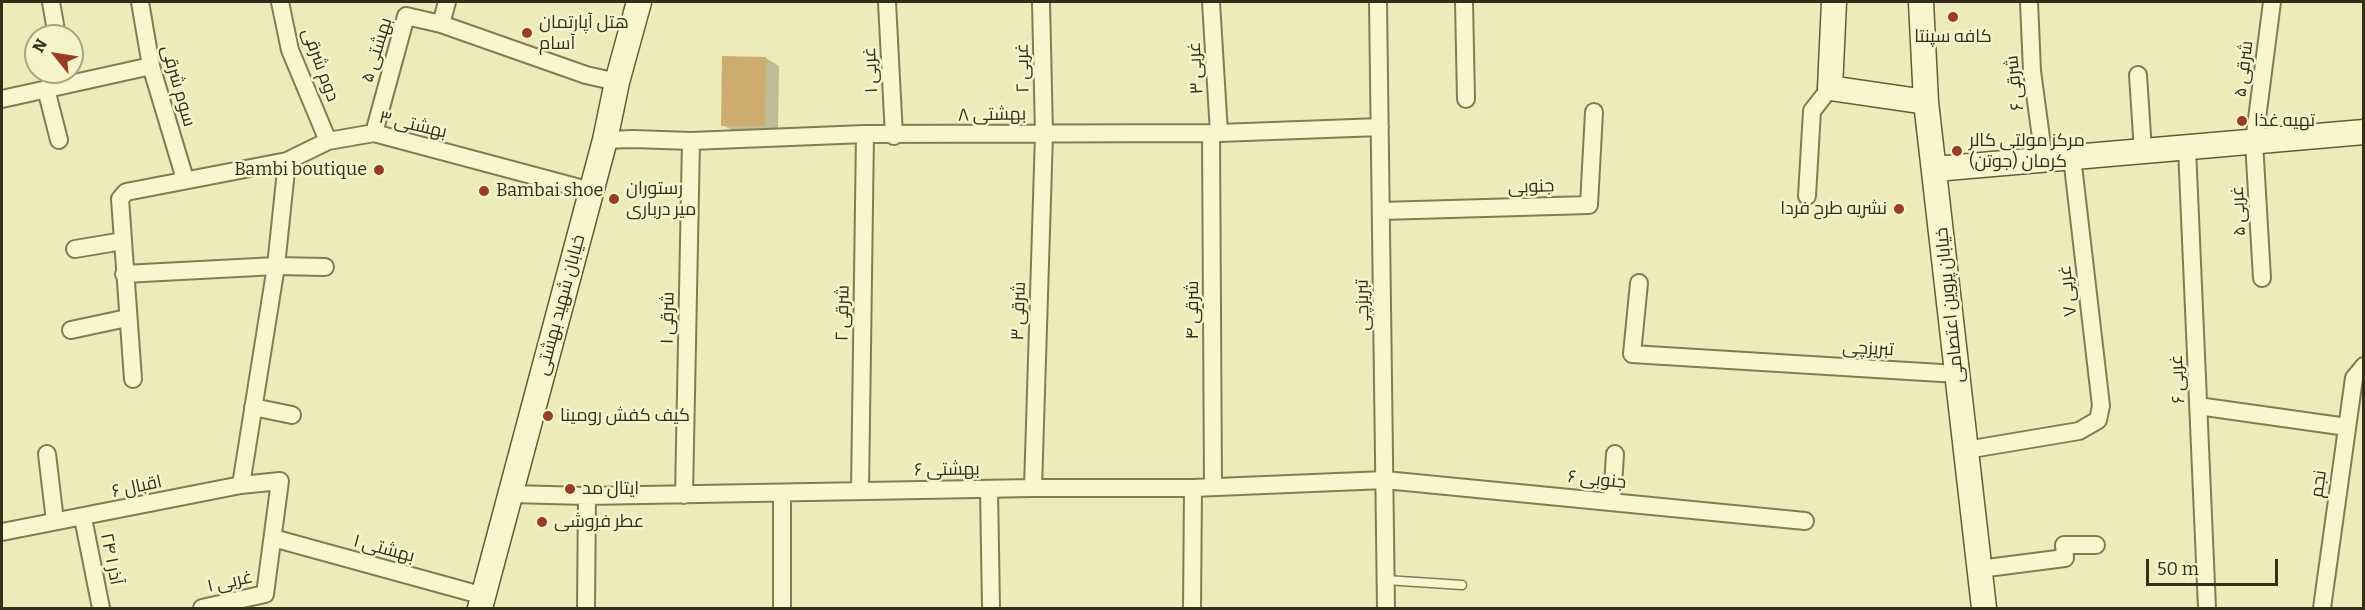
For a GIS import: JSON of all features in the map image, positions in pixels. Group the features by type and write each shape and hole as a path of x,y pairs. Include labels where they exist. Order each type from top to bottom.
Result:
{"street":[{"path":"51,2 55,24"},
{"name":"سوم شرقی","path":"140,2 151,66 186,179"},
{"name":"دوم شرقی","path":"280,2 290,50 328,141"},
{"path":"441,24 447,2"},
{"name":"خیابان شهید بهشتی","path":"482,602 605,140 617,82 639,2"},
{"name":"غربی ۱","path":"887,2 894,136"},
{"name":"غربی ۲","path":"1041,2 1044,134"},
{"name":"غربی ۳","path":"1211,2 1215,133"},
{"name":"تبریزچی","path":"1378,2 1386,609"},
{"path":"1464,2 1466,99"},
{"path":"1807,196 1812,111 1830,88 1834,2"},
{"name":"خیابان پروین اعتصامی","path":"1922,2 1926,102 1984,609"},
{"name":"شرقی ۶","path":"2029,2 2032,71 2044,160"},
{"name":"شرقی ۵","path":"2254,142 2272,2"},
{"name":"بهشتی ۵","path":"374,133 406,16 441,24 586,75 617,82"},
{"path":"84,75 151,66"},
{"path":"2138,75 2143,151"},
{"path":"2,99 46,89 55,84"},
{"path":"1830,88 1926,102"},
{"path":"46,89 59,140"},
{"name":"جنوبی","path":"1381,211 1589,205 1594,112"},
{"name":"بهشتی ۸","path":"605,140 691,141 865,134 894,136 1215,133 1380,128"},
{"path":"1935,169 2364,132"},
{"name":"بهشتی ۳","path":"123,241 120,199 122,194 287,160 328,141 374,133 591,191"},
{"name":"شرقی ۴","path":"1213,487 1215,133"},
{"name":"شرقی ۲","path":"860,491 865,134"},
{"name":"شرقی ۳","path":"1033,488 1044,134"},
{"name":"شرقی ۱","path":"684,495 691,141"},
{"name":"غربی ۵","path":"2254,142 2262,278"},
{"name":"غربی ۶","path":"2187,148 2207,609"},
{"name":"غربی ۷","path":"1966,450 2079,431 2098,420 2101,406 2072,157"},
{"path":"241,485 276,266 287,160"},
{"path":"75,249 123,241 133,379"},
{"path":"124,274 276,266 325,267"},
{"name":"تبریزچی","path":"1640,283 1632,354 1957,374"},
{"path":"71,330 127,318"},
{"name":"نجم","path":"2322,609 2354,378 2362,367"},
{"path":"2198,406 2347,427"},
{"path":"254,407 292,415"},
{"path":"47,454 56,521"},
{"path":"1612,501 1615,454"},
{"name":"بهشتی ۶","path":"511,494 587,496 1033,488 1193,488 1384,480"},
{"name":"جنوبی ۶","path":"1384,480 1805,521"},
{"name":"اقبال ۶","path":"2,532 83,518 241,485 280,481 273,538"},
{"path":"1192,609 1193,488"},
{"path":"989,489 991,609"},
{"path":"782,494 782,609"},
{"path":"586,609 587,496"},
{"name":"۲۴ آذر ۱","path":"83,518 101,609"},
{"name":"غربی ۱","path":"202,609 266,594 273,538"},
{"name":"بهشتی ۱","path":"273,538 482,602"},
{"path":"1979,569 2066,558 2064,545 2096,545"}],"lane":[{"path":"1386,580 1462,585"}],"building":[{"path":"722,56 766,57 765,126 721,126"}],"place":[{"name":"کافه سپنتا","path":"1953,17"},
{"name":"هتل آپارتمان آسام","path":"527,33"},
{"name":"تهیه غذا","path":"2242,121"},
{"name":"مرکز مولتی کالر کرمان (جوتن)","path":"1957,151"},
{"name":"Bambi boutique","path":"379,170"},
{"name":"Bambai shoe","path":"484,191"},
{"name":"رستوران میر درباری","path":"614,199"},
{"name":"نشریه طرح فردا","path":"1899,209"},
{"name":"کیف کفش رومینا","path":"548,416"},
{"name":"ایتال مد","path":"570,489"},
{"name":"عطر فروشی","path":"542,522"}]}
